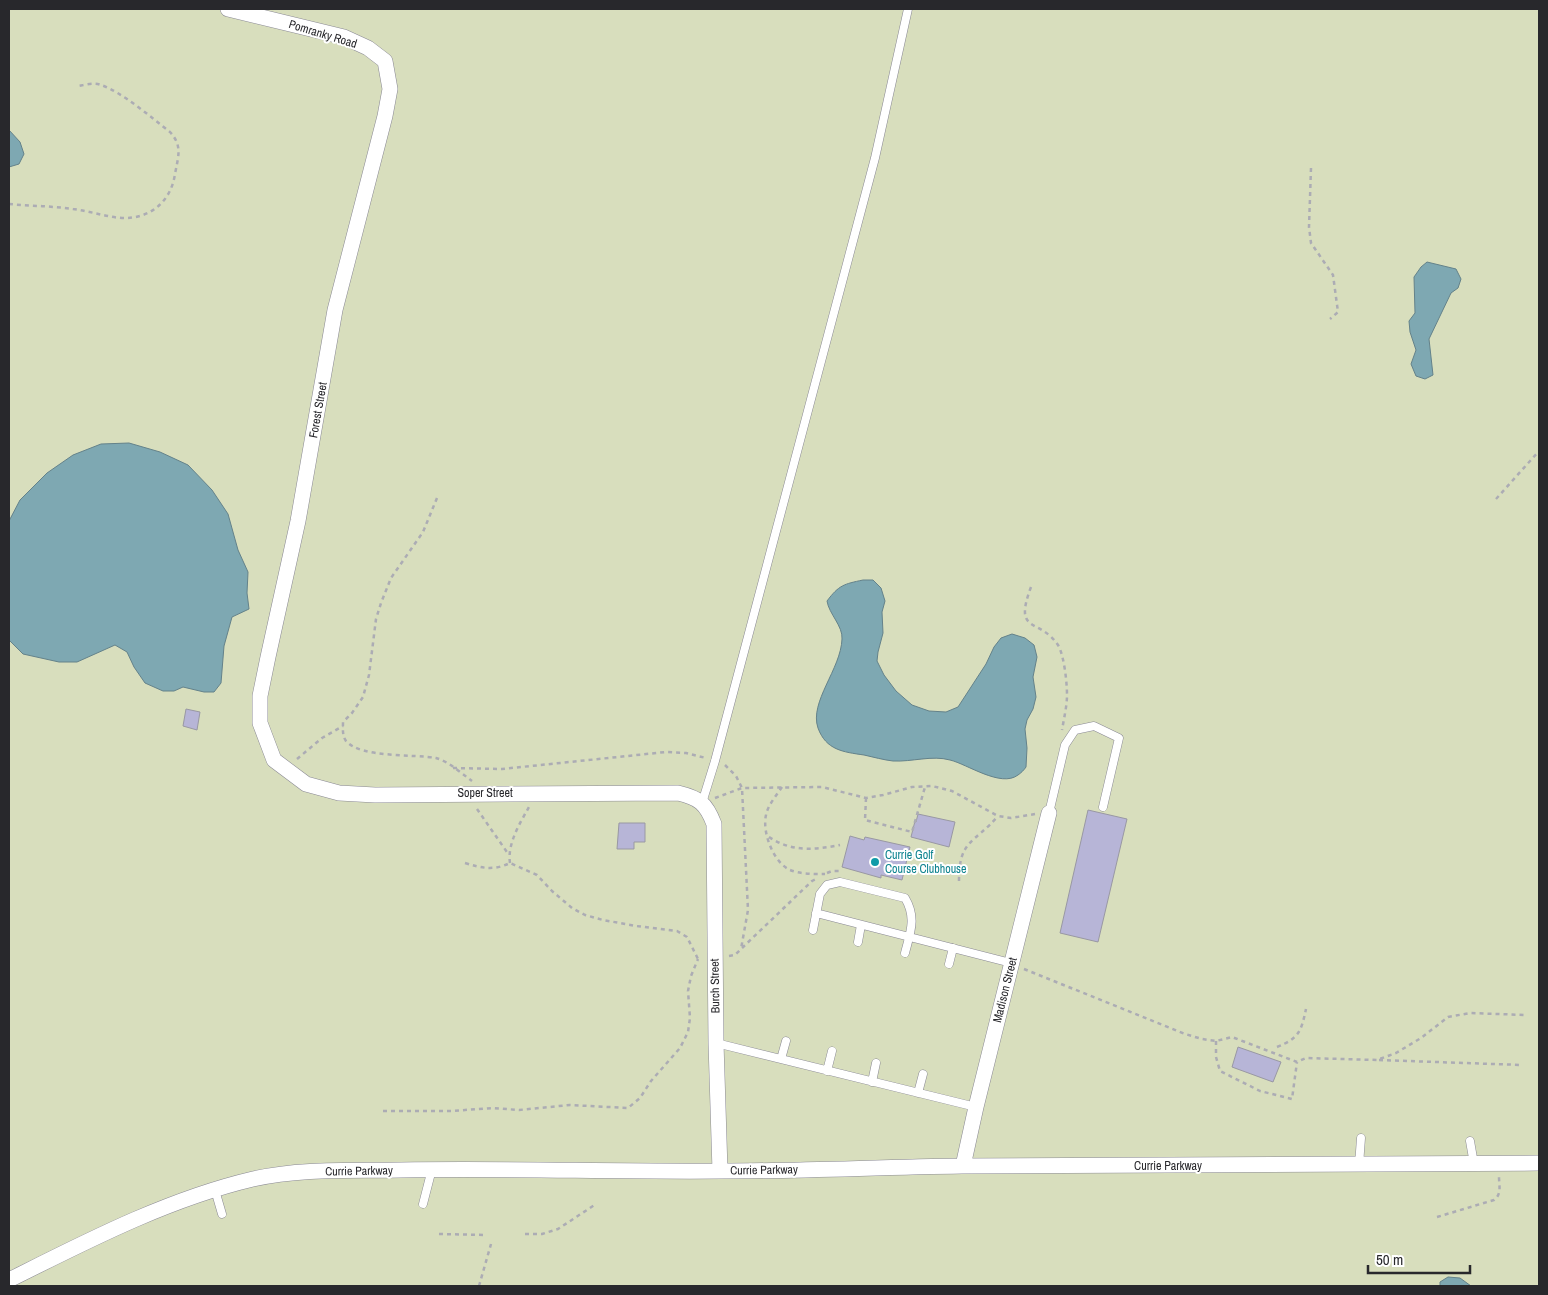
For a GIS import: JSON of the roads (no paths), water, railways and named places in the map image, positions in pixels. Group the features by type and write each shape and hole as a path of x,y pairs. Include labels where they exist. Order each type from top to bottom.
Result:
{"street":[{"name":"Pomranky Road","path":"228,9 344,37 368,48 385,61"},
{"name":"Forest Street","path":"274,760 260,723 260,696 298,521 335,310 386,116 390,89 385,61"},
{"name":"Soper Street","path":"274,760 306,784 339,793 375,795 678,793 692,797 702,803"},
{"name":"Burch Street","path":"702,803 709,812 714,824 716,1043 720,1171"},
{"name":"Madison Street","path":"963,1166 1011,963 1042,811"},
{"name":"Currie Parkway","path":"9,1280 78,1246 151,1214 216,1190 257,1179 324,1171 432,1169 720,1171 963,1166 1539,1163"}],"lane":[{"path":"702,803 716,760 875,158 908,9"},
{"path":"1042,811 1066,745 1075,730 1094,726 1119,738 1103,808"},
{"path":"813,930 820,894 827,884 840,882 905,898 911,908 912,921 905,953"},
{"path":"816,913 1011,963"},
{"path":"858,942 861,925"},
{"path":"949,964 953,948"},
{"path":"781,1059 786,1041"},
{"path":"716,1043 976,1108"},
{"path":"827,1071 832,1052"},
{"path":"872,1082 876,1063"},
{"path":"918,1093 923,1074"},
{"path":"1359,1165 1361,1138"},
{"path":"1470,1141 1474,1164"},
{"path":"423,1204 432,1169"},
{"path":"216,1190 222,1214"}],"water":[{"path":"9,130 20,142 24,154 19,164 9,167"},
{"path":"1427,262 1456,269 1461,279 1458,288 1451,293 1429,339 1433,375 1425,379 1416,376 1411,364 1416,350 1410,332 1409,321 1415,313 1414,277"},
{"path":"129,443 160,452 188,465 212,490 228,514 238,550 248,572 247,593 249,609 232,617 224,646 221,683 214,692 204,692 183,687 174,691 163,691 145,683 127,652 115,645 77,662 59,662 23,654 9,640 9,521 20,500 47,473 73,455 101,444"},
{"path":"863,580 873,580 881,588 885,601 882,612 883,633 877,661 884,675 896,691 912,705 929,711 946,712 958,707 1001,638 1012,634 1025,638 1034,645 1037,657 1033,677 1036,697 1025,729 1026,767 1018,775 1003,779 993,777 957,762 943,759 929,758 890,761 836,749 821,735 816,718 818,707 821,696 837,662 842,639 842,634 827,601 842,586"},
{"path":"1448,1277 1460,1278 1471,1286 1440,1286 1440,1282"}],"place":[{"name":"Currie Golf Course Clubhouse","path":"875,862"}]}
